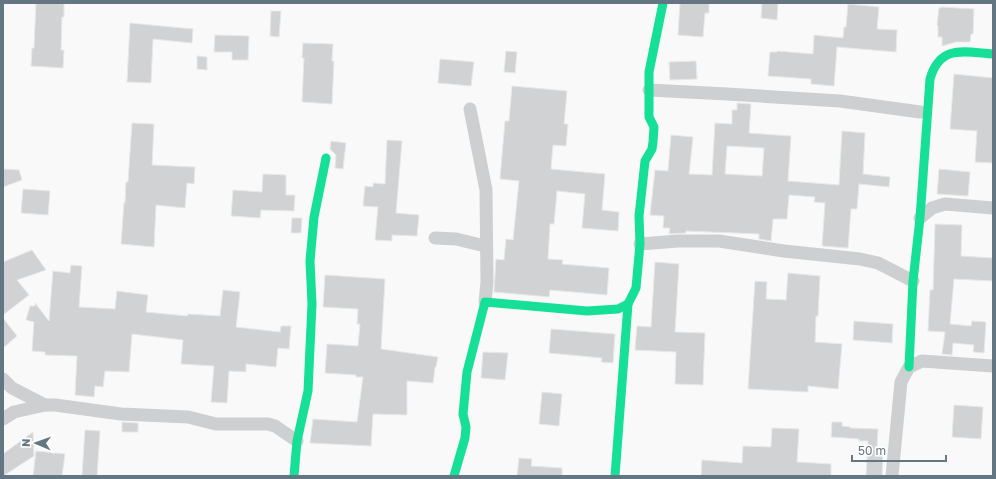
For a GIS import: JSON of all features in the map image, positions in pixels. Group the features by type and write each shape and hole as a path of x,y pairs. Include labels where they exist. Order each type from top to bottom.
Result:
{"street":[{"path":"614,476 628,304 636,288 640,244 639,216 644,161 652,149 654,131 649,117 649,72 663,3"},
{"path":"892,476 901,382 909,367 913,281 920,218 930,79 933,69 939,59 946,54 957,52 993,54"},
{"path":"649,90 840,101 920,112"},
{"path":"454,476 465,438 466,427 463,414 468,372 485,302 487,282 485,246 486,190 470,109"},
{"path":"294,476 297,441 308,390 312,304 310,261 314,217 326,158"},
{"path":"920,218 932,208 946,204 993,208"},
{"path":"435,238 456,239 485,246"},
{"path":"640,244 678,241 719,241 784,251 860,259 878,263 913,281"},
{"path":"485,302 587,311 618,309 628,304"},
{"path":"909,367 922,361 993,366"},
{"path":"3,379 12,388 45,405"},
{"path":"3,419 14,412 45,405 55,405 120,414 188,417 216,424 268,424 276,426 297,441"}],"building":[{"path":"36,3 64,3 61,50 64,50 63,68 31,66 32,48 34,48"},
{"path":"680,3 709,3 709,13 705,13 703,37 678,35"},
{"path":"762,3 778,3 777,20 761,18"},
{"path":"848,4 879,7 877,29 897,30 896,52 837,47 834,86 811,84 811,79 768,76 770,52 777,51 813,54 814,35 843,38 844,27 846,27"},
{"path":"939,8 974,9 973,34 971,34 970,42 956,42 942,46 942,37 938,37 937,25"},
{"path":"271,11 281,11 279,37 270,36"},
{"path":"130,23 193,29 192,43 153,39 151,83 127,82"},
{"path":"215,35 249,36 248,60 232,60 232,52 214,52"},
{"path":"303,43 333,44 332,61 334,61 332,104 302,102 304,58 302,58"},
{"path":"506,51 517,52 515,73 504,72"},
{"path":"197,56 207,57 207,70 197,69"},
{"path":"440,59 474,62 471,86 438,83"},
{"path":"696,61 697,79 670,80 669,62"},
{"path":"954,74 993,78 993,163 975,162 977,131 950,129"},
{"path":"512,86 567,91 564,124 568,124 566,146 553,145 551,169 605,174 602,210 619,212 618,231 582,228 585,194 557,191 554,224 550,224 548,259 563,260 562,264 609,268 607,295 550,290 549,297 494,292 496,259 504,260 506,239 513,240 519,181 500,179 505,121 509,121"},
{"path":"737,103 751,104 749,133 791,136 788,181 839,185 842,131 865,133 863,174 890,177 889,187 859,184 857,209 851,209 848,248 822,246 825,203 814,202 815,197 789,195 787,219 773,219 771,241 759,239 759,234 686,231 686,233 669,234 670,228 663,228 664,216 650,215 655,170 668,171 671,135 693,137 689,174 712,175 715,123 732,124 732,110 737,110","holes":["727,146 764,148 762,176 725,174"]},
{"path":"132,123 154,124 152,165 195,167 194,184 187,183 185,208 156,205 154,247 121,244 126,182 128,182"},
{"path":"387,140 402,141 396,213 419,215 417,236 392,235 392,241 375,240 378,207 363,206 365,186 373,187 373,183 385,184"},
{"path":"331,141 346,143 343,169 335,168 336,155 330,149"},
{"path":"3,169 19,170 22,180 3,187"},
{"path":"939,169 970,172 968,196 937,194"},
{"path":"263,174 286,175 286,195 295,195 294,211 261,210 260,218 231,216 233,190 262,192"},
{"path":"23,189 50,191 48,215 21,213"},
{"path":"292,218 302,218 301,233 291,233"},
{"path":"935,224 962,225 961,256 993,258 993,281 954,279 950,324 971,326 972,321 986,322 984,353 973,352 974,345 953,343 952,355 942,354 945,332 928,331 930,290 933,290"},
{"path":"32,250 46,270 17,280 29,295 3,315 3,262"},
{"path":"655,262 679,264 675,332 705,333 703,385 675,384 676,352 635,350 637,326 651,327"},
{"path":"71,265 82,266 79,307 115,309 117,291 148,295 146,312 187,316 188,314 220,316 223,290 240,292 236,327 280,332 281,326 291,326 289,349 278,348 276,367 246,364 246,372 229,371 227,403 211,402 214,366 181,364 183,340 132,334 129,372 105,371 103,387 95,386 94,397 75,395 77,356 45,355 45,352 32,351 34,322 26,320 30,306 35,306 35,303 49,321 53,271 70,273"},
{"path":"788,273 820,276 815,342 842,344 838,389 808,386 808,392 748,389 755,281 767,282 766,299 786,300"},
{"path":"325,275 385,279 381,349 438,357 433,383 407,381 407,415 373,414 371,446 310,443 313,419 357,422 363,377 356,377 356,375 325,373 327,344 358,346 360,324 357,324 358,309 323,307"},
{"path":"3,318 17,336 3,348"},
{"path":"854,321 893,324 892,343 853,340"},
{"path":"551,329 615,334 613,363 601,362 602,358 549,353"},
{"path":"483,352 508,353 505,380 481,378"},
{"path":"542,392 562,394 559,426 539,424"},
{"path":"954,405 983,407 981,439 952,437"},
{"path":"122,422 138,423 138,432 122,432"},
{"path":"832,422 842,422 842,426 850,428 878,429 877,449 883,450 882,476 866,476 868,441 831,437"},
{"path":"772,428 799,429 797,462 831,464 831,476 701,476 702,460 742,463 743,446 771,447"},
{"path":"85,430 100,431 97,476 82,476"},
{"path":"33,432 34,456 3,476 3,454"},
{"path":"36,451 65,454 62,476 33,476"},
{"path":"519,458 532,459 531,466 562,468 562,476 517,476"}],"traffic: fast":[{"path":"615,476 628,304 636,288 640,244 639,216 645,161 652,149 653,142 654,127 649,117 649,72 663,3"},
{"path":"909,367 913,281 920,218 930,79 934,68 940,60 947,55 963,52 993,54"},
{"path":"294,476 297,441 308,391 312,304 310,261 314,217 326,158"},
{"path":"454,476 465,438 466,427 463,414 467,372 485,302 587,311 618,309 628,304"}]}
